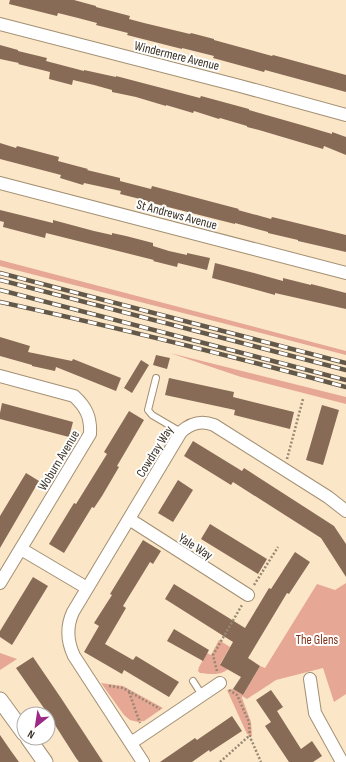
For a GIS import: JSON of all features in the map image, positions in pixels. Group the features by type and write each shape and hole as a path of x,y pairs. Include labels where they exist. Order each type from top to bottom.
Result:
{"street":[{"name":"Windermere Avenue","path":"0,24 346,115"},
{"name":"St Andrews Avenue","path":"0,183 346,273"},
{"name":"Woburn Avenue","path":"0,376 74,396 85,409 89,417 90,426 90,434 0,583"},
{"name":"Cowdray Way","path":"143,762 74,656 68,642 68,626 73,612 181,432 192,424 199,422 214,425 328,497 346,511"},
{"name":"Yale Way","path":"129,520 248,595"},
{"path":"21,549 87,588"},
{"path":"310,679 315,713 342,762"},
{"path":"131,743 220,683"},
{"path":"0,700 16,722"},
{"path":"34,746 45,762"}],"lane":[{"path":"156,378 148,410 152,415 181,432"},
{"path":"193,681 202,695"}],"path":[{"path":"284,469 303,399"},
{"path":"261,762 250,736 249,722 237,695 220,683 213,655 278,547"},
{"path":"92,684 123,688 171,716"},
{"path":"129,692 144,734"},
{"path":"220,762 250,736"}],"green space":[{"path":"0,260 346,351 346,355 0,266"},
{"path":"170,353 346,397 346,404 241,377"},
{"name":"The Glens","path":"346,583 346,694 334,702 323,668 276,680 247,699 242,696 251,722 252,736 247,734 227,690 233,689 243,695 260,666 265,668 317,584 335,590"},
{"path":"219,640 230,647 220,664 228,669 219,674 200,673 198,671 199,667 207,653 211,655"},
{"path":"0,653 17,659 0,670"},
{"path":"101,683 123,686 163,708 144,721 138,722 130,720 124,715"}],"building":[{"path":"10,0 74,0 96,6 130,16 129,19 191,33 346,75 346,92 265,70 264,72 213,58 214,56 127,35 128,33 96,25 97,23 78,18 58,13 57,16 9,4"},
{"path":"0,45 47,58 46,61 84,71 116,76 200,98 201,96 332,134 332,132 346,137 346,155 324,146 323,149 220,118 219,119 194,111 193,113 112,92 112,90 94,85 73,80 72,85 49,79 50,72 0,59"},
{"path":"0,143 59,157 58,161 120,178 120,181 151,189 152,186 271,219 272,217 346,235 346,252 148,202 120,194 121,191 84,183 83,185 60,178 61,175 0,159"},
{"path":"0,210 53,223 53,220 112,235 112,233 126,236 153,243 153,246 169,251 210,258 207,270 178,263 177,267 46,233 45,238 3,227 4,222 0,221"},
{"path":"215,263 283,281 283,278 346,293 346,309 275,293 275,295 212,278"},
{"path":"0,337 30,346 28,352 72,361 73,359 121,378 116,391 56,367 55,371 32,366 0,356"},
{"path":"156,355 170,358 167,369 153,365"},
{"path":"141,360 149,365 132,393 124,388"},
{"path":"169,378 234,392 233,397 294,412 290,429 234,415 235,410 165,395"},
{"path":"2,403 73,422 69,437 0,419"},
{"path":"322,405 339,410 323,465 306,460"},
{"path":"129,411 144,420 117,466 119,467 102,496 94,508 92,507 64,553 49,544 107,454 104,452"},
{"path":"193,441 242,471 244,468 334,526 346,544 346,577 321,538 233,482 231,485 184,456"},
{"path":"26,473 39,481 0,548 0,516"},
{"path":"178,480 193,490 173,522 158,513"},
{"path":"210,524 267,559 258,574 201,539"},
{"path":"143,540 161,551 153,564 150,562 123,606 126,608 105,644 133,660 136,656 179,682 169,697 124,670 122,674 84,652 99,626 94,623 112,595 110,594"},
{"path":"295,552 310,562 289,594 287,593 248,658 260,666 243,695 233,689 241,677 220,665 233,642 165,599 174,584 245,628 269,588 271,589"},
{"path":"33,577 48,586 12,645 0,637 0,631"},
{"path":"174,629 209,650 203,661 167,641"},
{"path":"33,657 103,762 79,762 56,727 56,706 42,706 16,668"},
{"path":"271,690 283,707 277,711 301,749 312,741 322,756 313,762 289,762 265,726 271,722 256,700"},
{"path":"232,716 242,731 210,752 209,750 192,762 160,762 195,738 197,740"},
{"path":"0,735 11,751 19,762 0,762"}],"railway":[{"path":"0,273 346,363"},
{"path":"0,280 346,370"},
{"path":"0,290 346,380"},
{"path":"0,302 173,342 346,387"}]}
